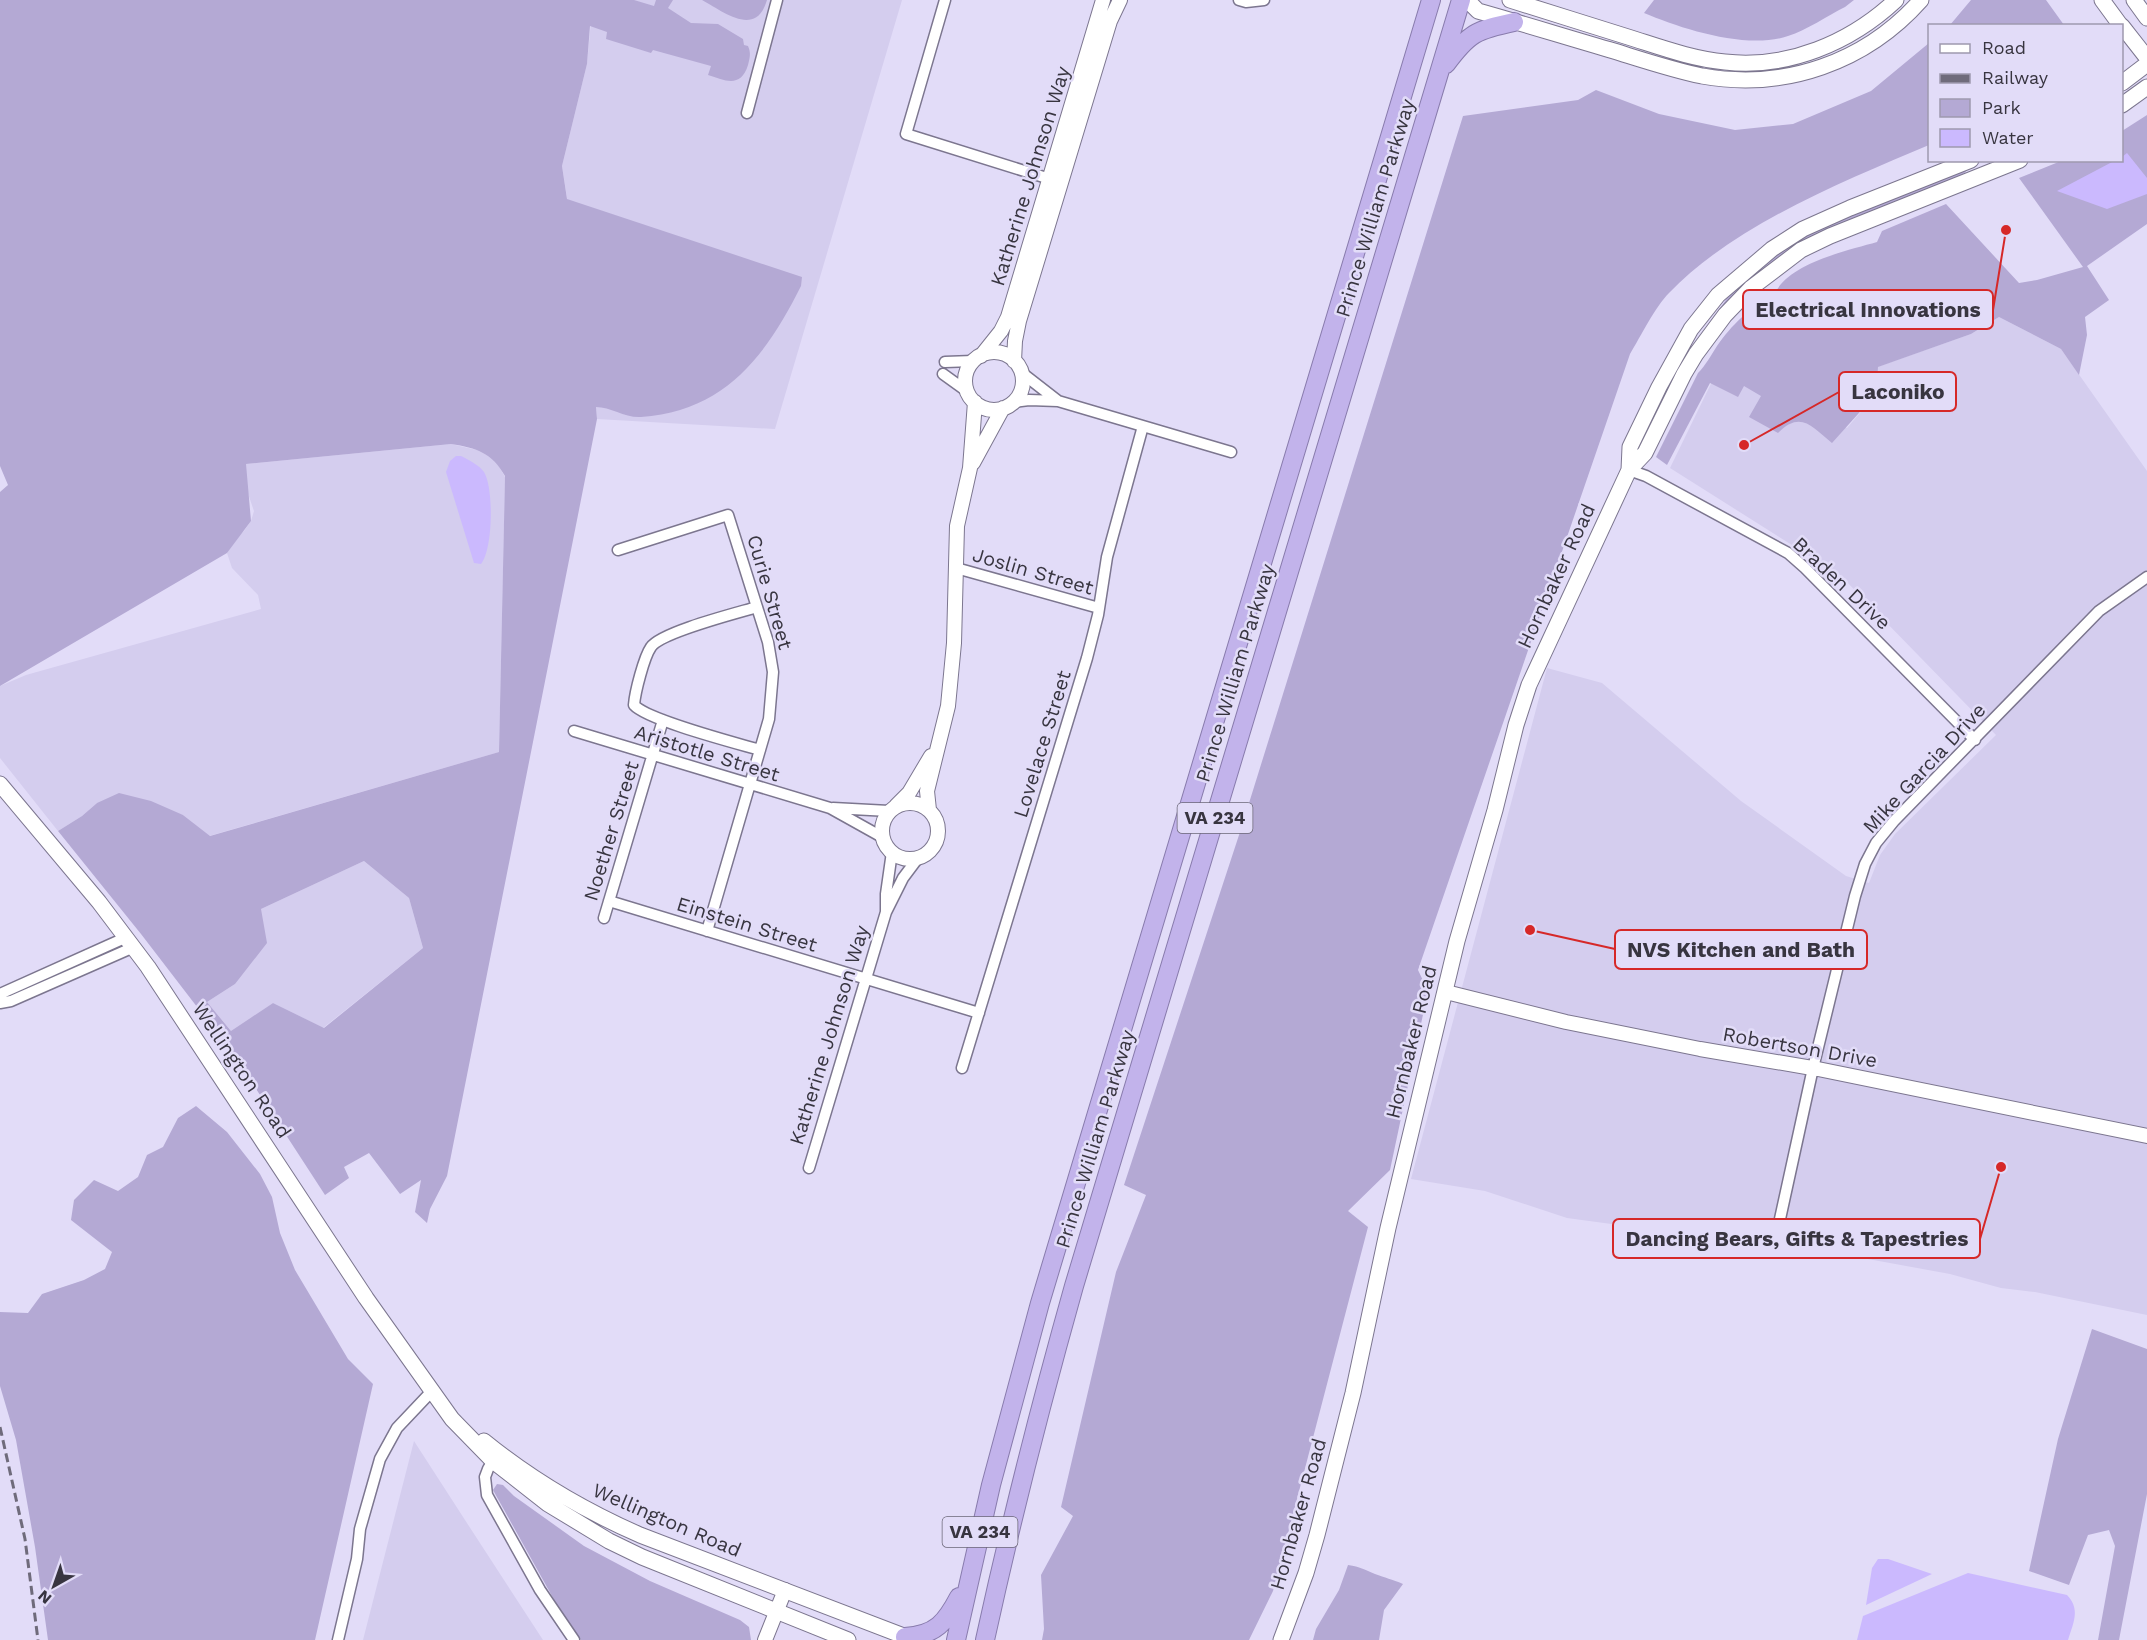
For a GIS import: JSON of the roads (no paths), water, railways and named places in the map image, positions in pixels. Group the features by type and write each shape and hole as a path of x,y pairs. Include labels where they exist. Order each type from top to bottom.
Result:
{"highway":[{"name":"Prince William Parkway","path":"956,1640 991,1485 1040,1303 1431,0"},
{"name":"Prince William Parkway","path":"985,1640 1041,1403 1074,1286 1461,0"},
{"path":"1439,72 1468,37 1484,28 1514,22"},
{"path":"910,1638 927,1633 945,1622 968,1579"}],"main road":[{"path":"1467,0 1478,11 1514,22 1703,76 1729,79 1773,79 1817,69 1850,55 1878,39 1901,21 1921,0"},
{"path":"1510,0 1677,52 1712,60 1740,63 1788,59 1812,51 1851,34 1896,0"},
{"path":"2102,0 2120,24"},
{"path":"2139,5 2147,18"},
{"path":"2123,28 2147,58"},
{"path":"1812,51 1817,69"},
{"path":"2123,82 2147,64"},
{"path":"2123,104 2147,87"},
{"name":"Hornbaker Road","path":"1629,470 1630,447 1659,387 1691,329 1718,295 1772,249 1803,229 1966,162"},
{"name":"Hornbaker Road","path":"1281,1640 1306,1573 1320,1524 1353,1393 1388,1228 1457,940 1495,810 1516,725 1529,685 1629,470 1645,453 1684,374 1710,333 1738,300 1764,277 1801,250 1830,236 2015,162"},
{"name":"Wellington Road","path":"0,784 130,942 196,1038 372,1306 432,1391 470,1428 495,1457 548,1504 609,1541 642,1557 848,1640"},
{"name":"Wellington Road","path":"495,1457 606,1520 640,1535 910,1638"}],"street":[{"path":"747,113 777,0"},
{"path":"945,0 906,134 1050,179"},
{"name":"Katherine Johnson Way","path":"977,359 1001,331 1008,317 1103,0"},
{"name":"Katherine Johnson Way","path":"1018,367 1015,341 1019,321 1103,42 1120,0"},
{"path":"1239,0 1246,2 1264,0"},
{"path":"945,362 977,359 998,353 1007,356 1058,401"},
{"path":"929,810 927,792 948,706 954,643 957,526 970,468 972,397 966,380 968,370 977,359"},
{"path":"970,468 1023,386 1018,367"},
{"path":"943,374 987,409 1029,400 1058,401 1231,452"},
{"name":"Lovelace Street","path":"962,1068 1087,658 1099,608 1107,556 1143,426"},
{"name":"Braden Drive","path":"1629,470 1646,476 1788,553 1975,740"},
{"name":"Curie Street","path":"618,550 728,515 768,642 773,672 770,719 707,931"},
{"name":"Joslin Street","path":"956,568 1099,608"},
{"name":"Mike Garcia Drive","path":"1773,1251 1813,1068 1864,864 1876,843 1894,820 1975,740 2099,611 2147,577"},
{"path":"757,607 658,640 652,646 635,694 634,705 638,711 663,720 760,750"},
{"name":"Noether Street","path":"604,918 663,720"},
{"name":"Aristotle Street","path":"574,731 830,808 882,837"},
{"path":"892,808 905,803 915,803 929,810 936,820 938,829 937,839 926,854 918,858 899,857 892,852 882,837 881,828 892,808 909,793 939,744"},
{"name":"Aristotle Street","path":"830,808 892,808"},
{"name":"Katherine Johnson Way","path":"886,912 892,852"},
{"name":"Katherine Johnson Way","path":"809,1168 886,912 903,878 918,858"},
{"name":"Einstein Street","path":"609,901 979,1013"},
{"path":"0,994 130,942"},
{"path":"0,1003 11,1001 130,942"},
{"name":"Robertson Drive","path":"1446,992 1560,1020 1700,1049 1813,1068 2147,1137"},
{"path":"338,1640 357,1559 360,1529 380,1459 397,1428 432,1391"},
{"path":"495,1457 485,1478 488,1496 540,1590 573,1640"},
{"path":"765,1640 785,1590"}],"water":[{"path":"2127,153 2147,178 2147,194 2107,209 2057,191 2112,162 2123,162 2123,156"},
{"path":"456,456 461,456 477,465 484,472 487,480 491,504 490,533 485,557 481,564 474,563 446,472 450,461"},
{"path":"1878,1559 1888,1559 1932,1574 1866,1605 1872,1568"},
{"path":"1968,1573 2067,1595 2075,1611 2068,1640 1857,1640 1863,1616"}],"railway":[{"path":"0,1427 25,1539 38,1640"}],"place":[{"name":"Electrical Innovations","path":"2006,230"},
{"name":"Laconiko","path":"1744,445"},
{"name":"NVS Kitchen and Bath","path":"1530,930"},
{"name":"Dancing Bears, Gifts & Tapestries","path":"2001,1167"}]}
